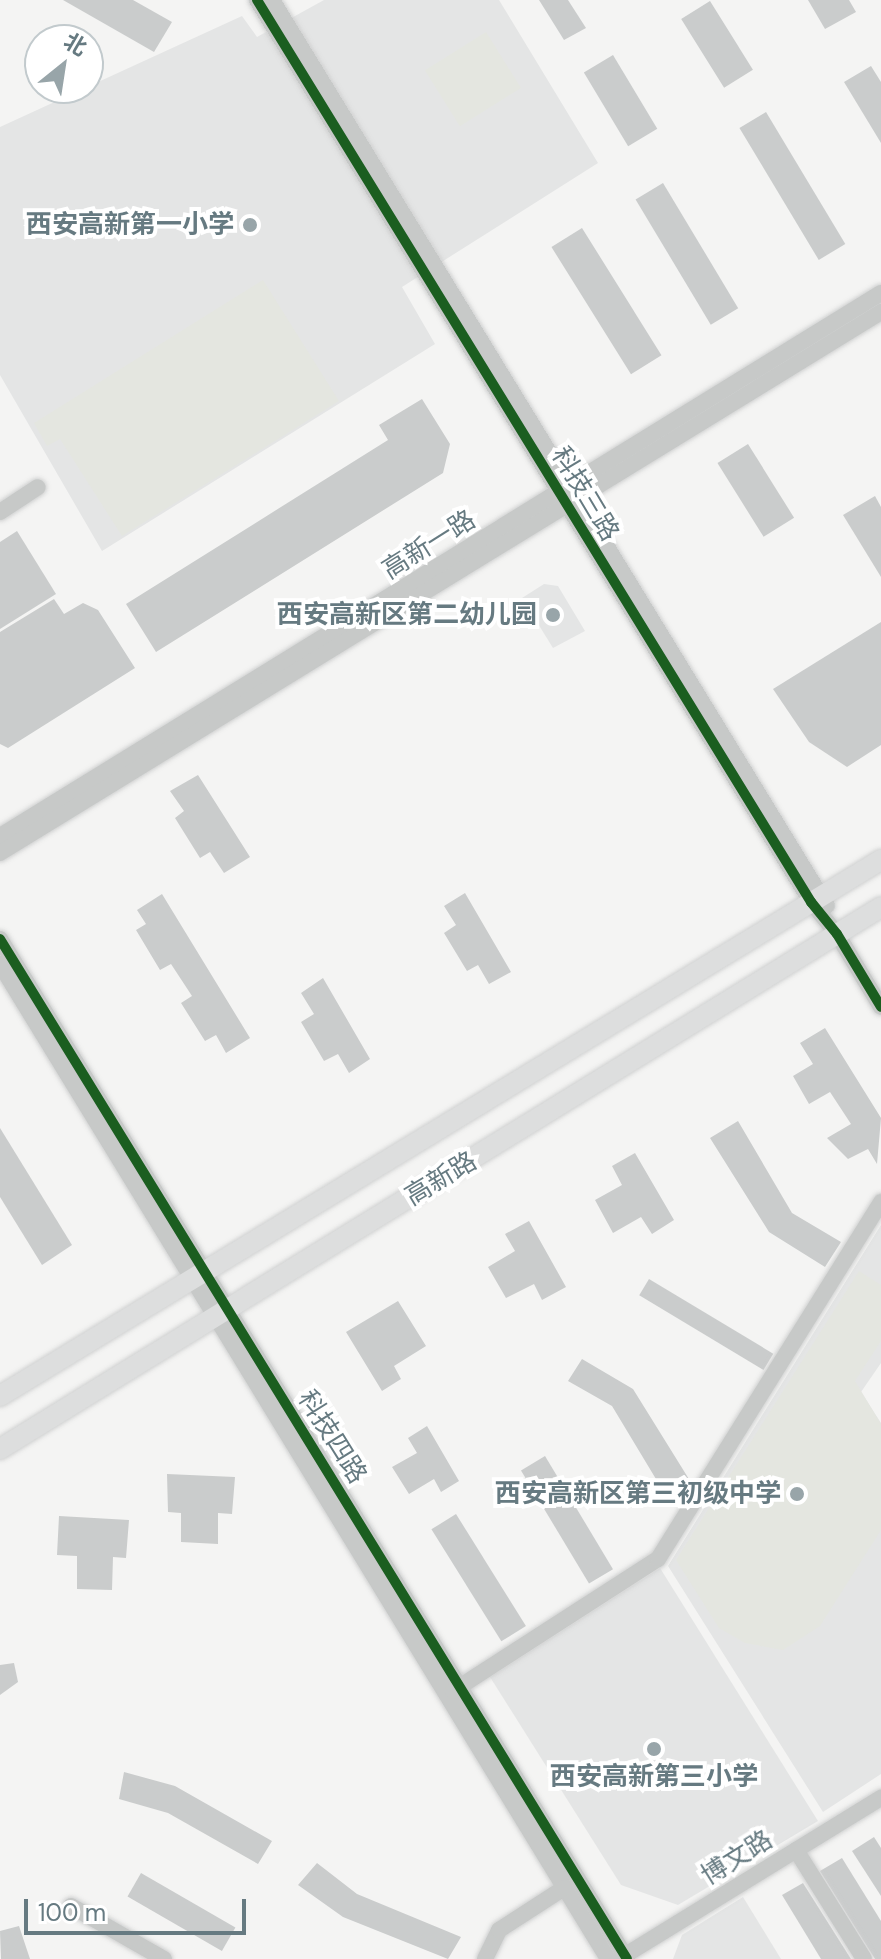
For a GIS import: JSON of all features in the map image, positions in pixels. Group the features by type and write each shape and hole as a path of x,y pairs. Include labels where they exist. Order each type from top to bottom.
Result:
{"main road":[{"name":"高新路","path":"0,1396 881,860"},
{"name":"高新路","path":"0,1449 881,907"}],"street":[{"name":"科技三路","path":"268,2 881,1007"},
{"name":"高新一路","path":"0,853 569,496 881,293"},
{"name":"高新一路","path":"0,836 881,312"},
{"path":"0,512 38,487"},
{"name":"科技四路","path":"0,939 198,1276"},
{"name":"科技四路","path":"0,964 624,1958"},
{"path":"455,1690 658,1559 881,1202"},
{"name":"科技四路","path":"455,1690 564,1888 608,1959"},
{"name":"博文路","path":"624,1958 881,1798"},
{"path":"796,1850 864,1959"},
{"path":"485,1959 499,1930 564,1888"},
{"path":"71,1906 164,1959"}],"shaded area":[{"name":"西安高新第一小学","path":"324,0 499,0 598,163 402,287 435,344 102,551 0,375 0,127 50,104 104,104 104,79 242,16 257,37"},
{"path":"486,32 521,88 460,126 425,70"},
{"path":"263,280 339,401 122,536 60,439 47,446 34,423"},
{"name":"西安高新区第二幼儿园","path":"544,584 558,586 585,631 553,648 522,598"},
{"name":"西安高新区第三初级中学","path":"881,1225 881,1363 861,1392 881,1423 881,1774 823,1812 668,1566"},
{"name":"西安高新区第三初级中学","path":"859,1271 881,1285 881,1341 855,1381 881,1424 881,1530 820,1626 783,1650 745,1643 719,1628 676,1560"},
{"name":"西安高新第三小学","path":"660,1568 818,1821 678,1905 621,1885 490,1677"},
{"path":"743,1897 781,1959 673,1959 682,1935"}],"building":[{"path":"63,0 133,0 172,22 154,52"},
{"path":"539,0 568,0 586,28 564,40"},
{"path":"808,0 849,0 856,12 825,29"},
{"path":"710,1 753,70 724,88 681,19"},
{"path":"613,55 657,129 628,146 584,73"},
{"path":"871,66 881,82 881,143 844,82"},
{"path":"766,112 845,244 819,260 739,128"},
{"path":"663,183 738,308 711,325 636,199"},
{"path":"582,228 661,355 631,374 551,247"},
{"path":"422,399 450,444 443,473 156,652 126,604 388,440 379,425"},
{"path":"748,444 794,518 764,537 717,463"},
{"path":"875,496 881,507 881,577 843,515"},
{"path":"17,531 56,594 0,629 0,542"},
{"path":"54,599 64,614 83,603 98,610 135,668 8,748 0,744 0,632"},
{"path":"881,622 881,745 847,767 809,742 773,689"},
{"path":"198,775 250,857 224,873 210,852 200,858 175,818 184,811 170,791"},
{"path":"465,893 511,972 489,984 478,965 467,971 444,933 456,925 444,906"},
{"path":"162,894 250,1038 226,1053 216,1035 205,1041 181,1003 192,996 171,964 160,970 136,930 146,924 137,910"},
{"path":"323,978 370,1059 349,1073 338,1054 324,1061 301,1022 314,1014 301,993"},
{"path":"825,1028 881,1118 877,1164 868,1149 848,1159 827,1138 851,1124 830,1092 809,1104 793,1076 813,1064 800,1043"},
{"path":"738,1121 792,1213 841,1242 825,1267 769,1232 710,1138"},
{"path":"0,1128 72,1245 42,1265 0,1197"},
{"path":"635,1153 674,1220 652,1234 641,1217 613,1233 595,1200 622,1185 612,1166"},
{"path":"529,1221 566,1287 542,1300 534,1284 506,1298 488,1267 515,1251 505,1234"},
{"path":"649,1279 773,1354 764,1370 639,1295"},
{"path":"398,1301 426,1346 394,1366 401,1379 382,1391 346,1332"},
{"path":"582,1359 633,1389 692,1484 668,1499 612,1406 568,1381"},
{"path":"427,1426 459,1481 441,1492 434,1479 409,1494 392,1467 417,1453 408,1438"},
{"path":"545,1456 613,1569 589,1584 521,1470"},
{"path":"167,1474 235,1477 232,1514 218,1513 218,1544 181,1542 181,1513 168,1512"},
{"path":"456,1514 526,1626 501,1641 431,1529"},
{"path":"59,1516 129,1520 126,1558 113,1557 112,1590 77,1589 77,1556 57,1555"},
{"path":"14,1663 18,1682 0,1695 0,1665"},
{"path":"124,1772 175,1786 272,1841 258,1864 168,1813 119,1799"},
{"path":"874,1837 881,1848 881,1896 852,1851"},
{"path":"842,1858 881,1921 881,1959 875,1959 820,1871"},
{"path":"317,1863 357,1894 461,1937 448,1959 343,1917 298,1885"},
{"path":"141,1873 235,1928 222,1951 128,1896"},
{"path":"803,1883 851,1959 821,1959 782,1895"},
{"path":"19,1926 30,1959 1,1959 0,1931"}],"cycle path":[{"path":"257,0 811,902 837,934 881,1007"},
{"path":"0,939 627,1959"}],"place":[{"name":"西安高新第一小学","path":"250,225"},
{"name":"西安高新区第二幼儿园","path":"553,615"},
{"name":"西安高新区第三初级中学","path":"797,1494"},
{"name":"西安高新第三小学","path":"654,1749"}]}
